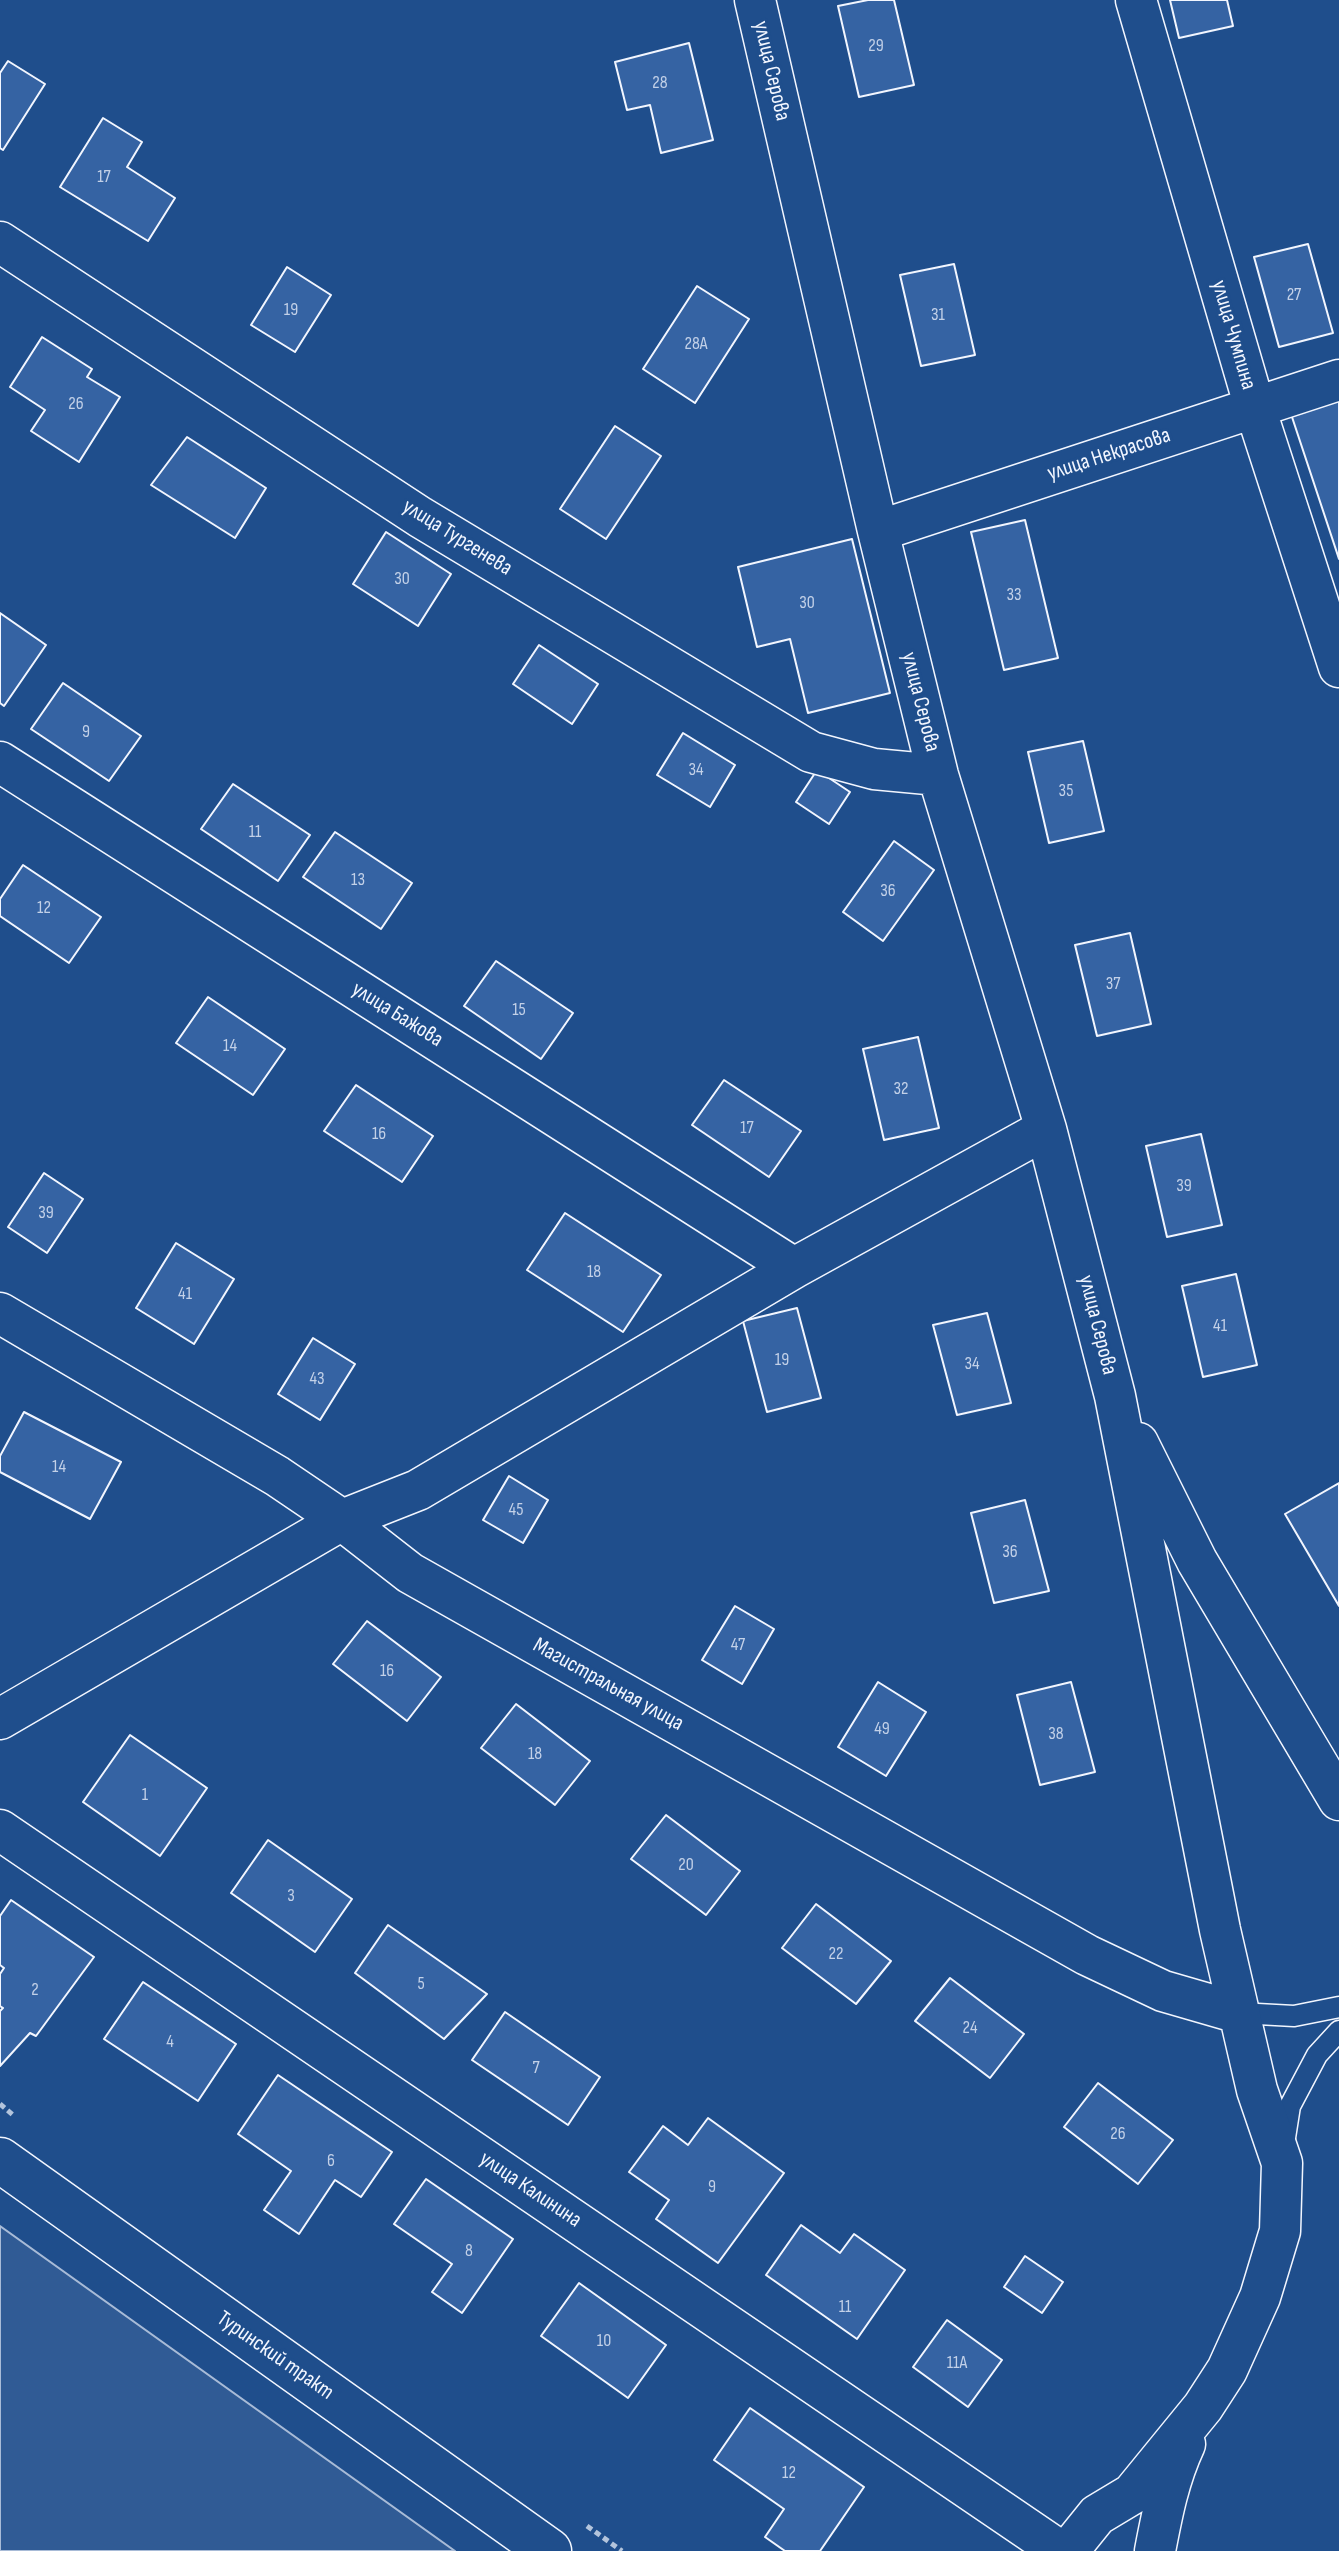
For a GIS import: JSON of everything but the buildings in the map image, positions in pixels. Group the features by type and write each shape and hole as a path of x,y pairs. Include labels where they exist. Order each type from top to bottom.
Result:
{"main road":[{"name":"Туринский тракт","path":"0,2160 549,2551"}],"street":[{"name":"улица Серова","path":"755,0 938,775 1046,1129 1115,1396 1220,1930 1257,2090 1282,2163"},
{"name":"улица Чумпина","path":"1136,0 1255,408 1339,667"},
{"name":"улица Тургенева","path":"0,242 420,517 811,752 874,769 938,775"},
{"name":"улица Некрасова","path":"878,531 1339,380"},
{"name":"улица Бажова","path":"0,762 794,1268"},
{"path":"0,1719 342,1520 418,1490 794,1268 1046,1129"},
{"name":"Магистральная улица","path":"0,1313 277,1476 342,1520 410,1573 1087,1955 1163,1991 1239,2013"},
{"name":"улица Серова","path":"1115,1396 1197,1561 1339,1800"},
{"name":"улица Калинина","path":"0,1830 1060,2551"},
{"path":"1068,2551 1097,2515 1132,2494 1203,2407 1227,2370 1260,2297 1280,2231 1282,2163"},
{"path":"1155,2551 1163,2505 1176,2463 1203,2407"}],"lane":[{"path":"1239,2013 1294,2016 1339,2007"},
{"path":"1282,2163 1290,2106 1317,2055 1339,2031"}],"shaded area":[{"path":"0,2226 455,2551 0,2551"}]}
